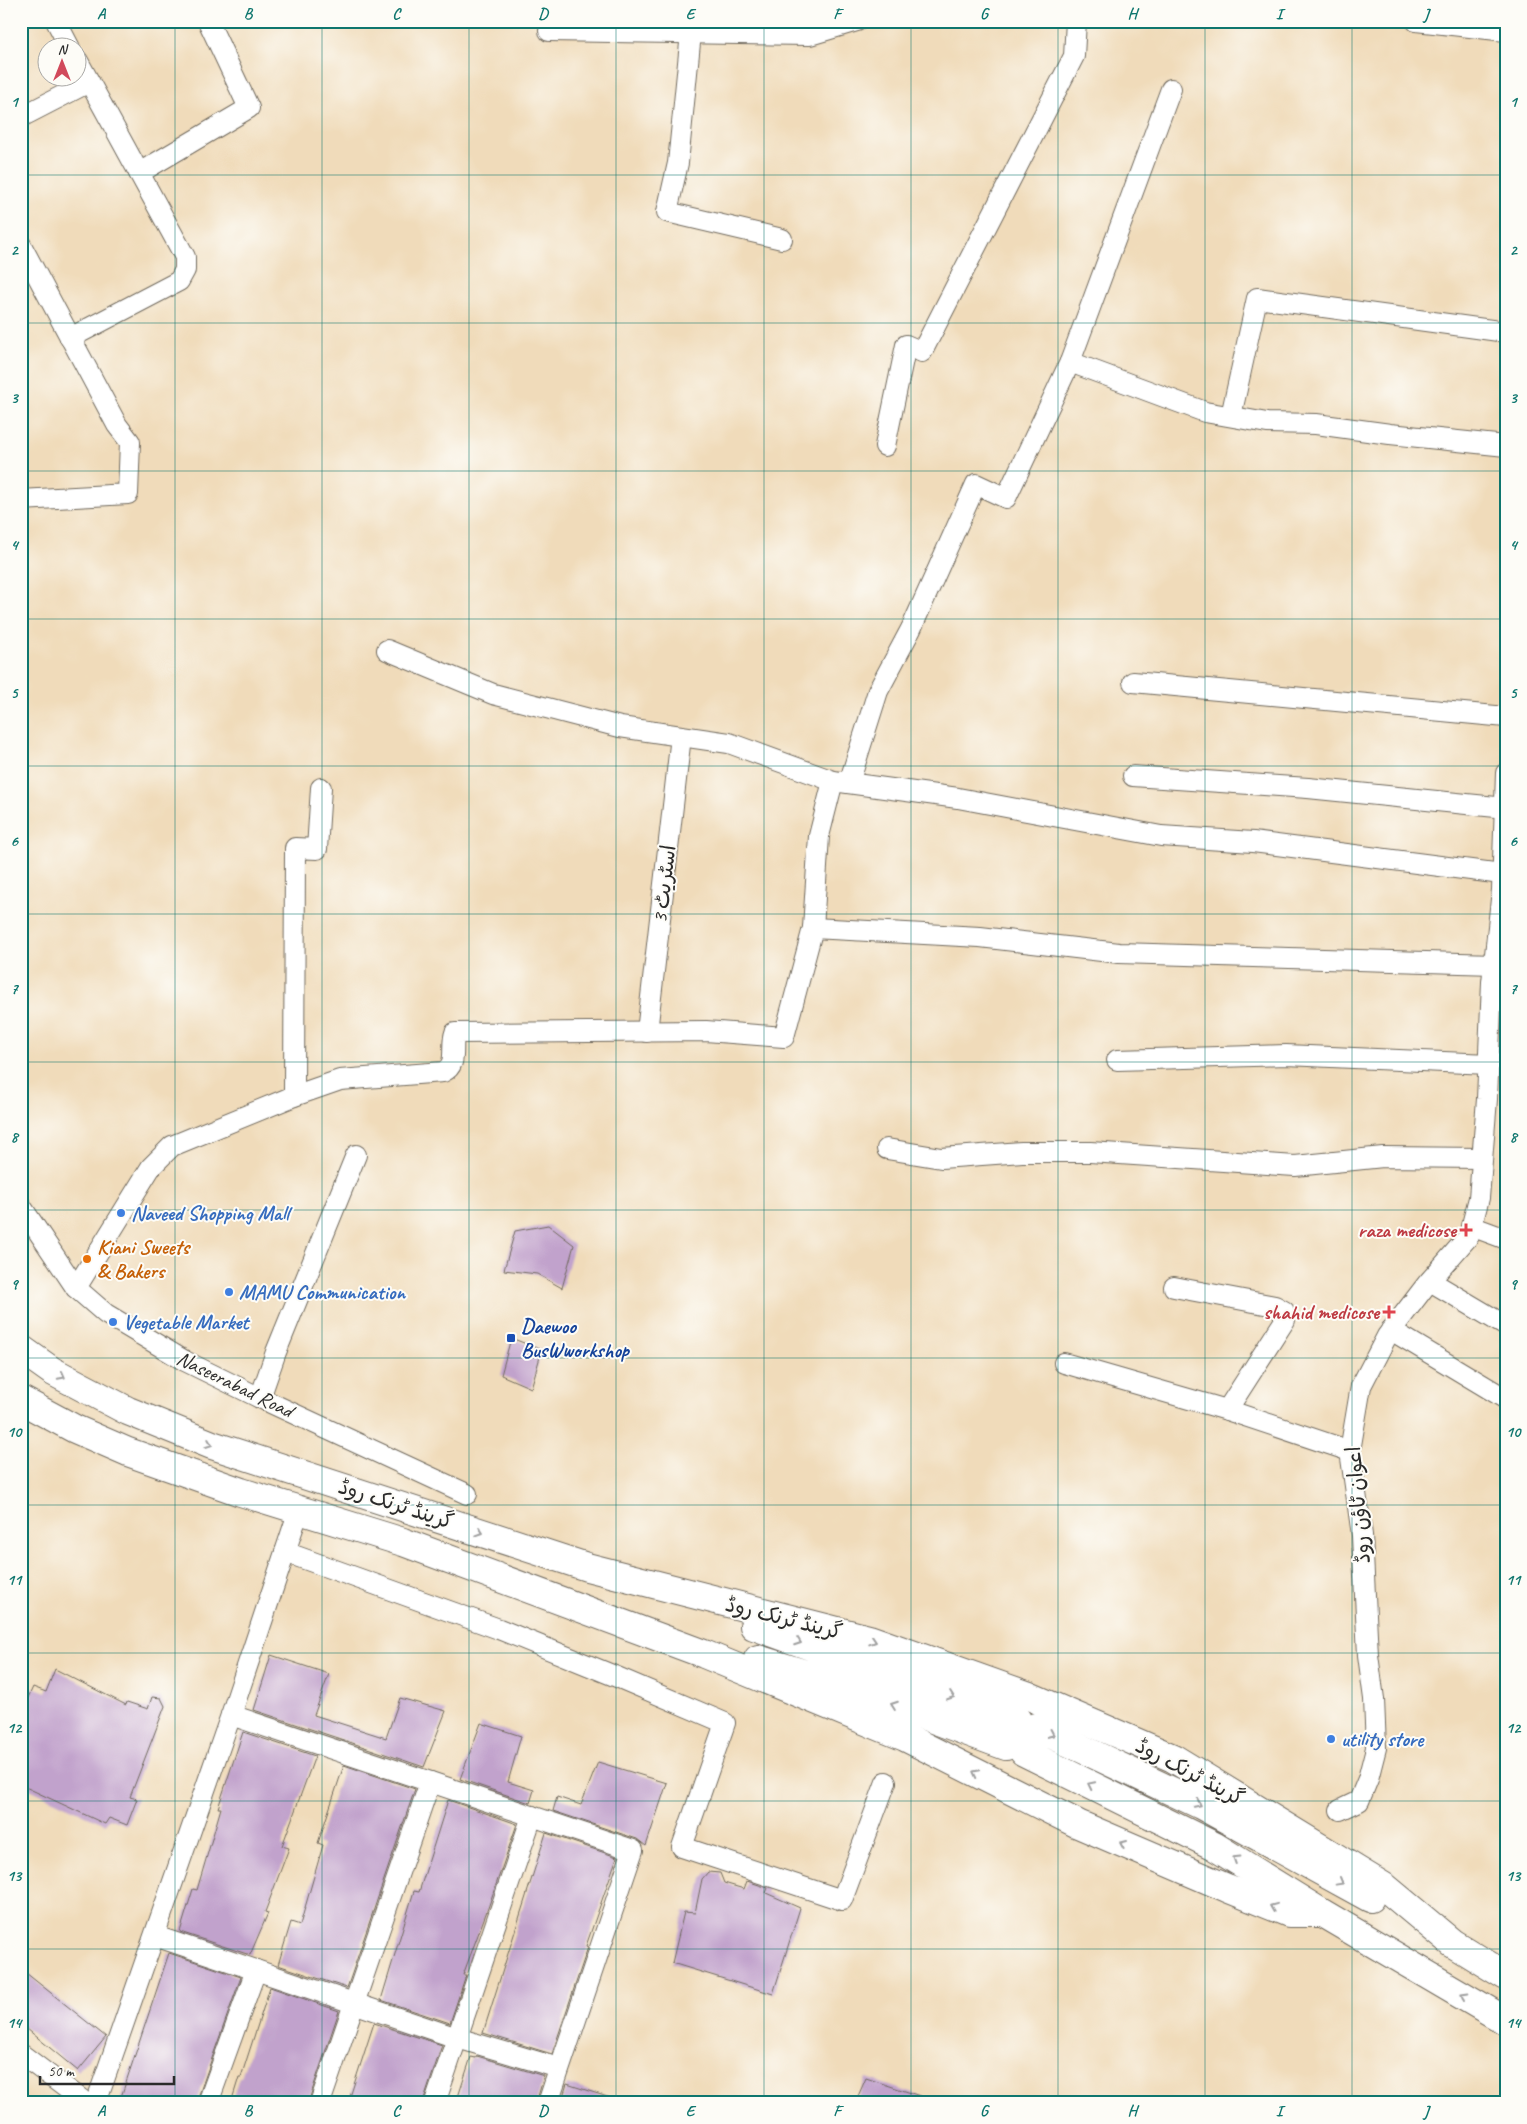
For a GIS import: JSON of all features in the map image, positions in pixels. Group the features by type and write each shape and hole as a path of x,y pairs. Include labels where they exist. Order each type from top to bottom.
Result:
{"highway":[{"name":"گرینڈ ٹرنک روڈ","path":"21,1349 52,1371 128,1410 212,1445 587,1567 869,1639 1029,1696 1173,1758 1386,1888 1452,1943 1506,1976"},
{"name":"گرینڈ ٹرنک روڈ","path":"21,1400 75,1429 128,1452 241,1492 403,1542 704,1654 905,1737 1078,1824 1227,1888 1289,1913 1322,1913"},
{"path":"587,1567 1017,1720 1020,1729 1014,1742 1006,1746 841,1686 755,1658 704,1654"},
{"path":"1452,1943 1201,1805 1036,1727 1028,1729 1024,1735 1024,1752 1214,1846 1322,1913 1506,2020"}],"street":[{"path":"56,21 65,38"},
{"path":"139,173 249,108 208,21"},
{"path":"549,31 690,27 810,35 857,21"},
{"path":"885,446 906,345 922,352 1074,56 1076,21"},
{"path":"1416,21 1506,31"},
{"path":"690,27 678,163 667,212 782,239"},
{"path":"21,116 89,82 185,257 185,270 179,281 70,338"},
{"path":"76,1288 151,1167 172,1146 294,1096 340,1080 443,1072 450,1069 453,1062 452,1040 455,1033 464,1031 706,1031 784,1037 813,928 819,836 878,691 911,628 976,484 1006,498 1070,362 1171,89"},
{"path":"21,245 117,425 130,442 128,494 21,500"},
{"path":"1232,416 1257,298 1506,332"},
{"path":"1070,362 1205,412 1266,423 1316,424 1506,446"},
{"path":"387,650 493,694 620,726 729,743 841,782 958,798 1162,836 1253,842 1502,874"},
{"path":"1133,682 1506,717"},
{"name":"اسٹریٹ 3","path":"646,1032 681,736"},
{"name":"اعوان ٹاؤن روڈ","path":"1340,1810 1359,1801 1368,1779 1376,1748 1374,1699 1368,1655 1362,1535 1350,1451 1361,1386 1392,1330 1430,1281 1469,1236 1479,1198 1494,964 1502,874 1506,773"},
{"path":"1133,776 1308,788 1505,808"},
{"path":"294,1096 295,848 317,848 321,788"},
{"path":"813,928 980,937 1119,953 1494,964"},
{"path":"1118,1060 1286,1055 1489,1064"},
{"path":"887,1149 941,1158 1022,1152 1090,1152 1295,1166 1382,1157 1482,1158"},
{"path":"260,1398 276,1352 356,1155"},
{"name":"Naseerabad Road","path":"21,1206 28,1233 76,1288 106,1314 184,1361 467,1494"},
{"path":"1471,1226 1506,1239"},
{"path":"1430,1281 1506,1326"},
{"path":"1174,1287 1275,1306 1284,1311 1285,1320 1227,1410"},
{"path":"1392,1330 1506,1399"},
{"path":"1064,1363 1227,1410 1350,1451"},
{"path":"96,2103 231,1715 299,1510"},
{"path":"285,1552 499,1629 618,1677 725,1724 682,1847 842,1900 886,1782"},
{"path":"231,1715 633,1850 548,2103"},
{"path":"320,2103 430,1782"},
{"path":"435,2103 532,1816"},
{"path":"155,1936 457,2038 559,2068"},
{"path":"208,2103 256,1970"},
{"path":"21,2054 86,2103"}],"building":[{"path":"548,1225 574,1245 562,1288 537,1274 504,1270 515,1231"},
{"path":"511,1338 542,1350 531,1388 501,1375"},
{"path":"271,1655 329,1674 314,1715 386,1738 400,1698 446,1711 424,1767 254,1710"},
{"path":"55,1669 126,1705 127,1702 148,1709 152,1697 161,1698 165,1706 130,1797 137,1799 127,1825 109,1818 105,1824 21,1785 21,1713 33,1687 46,1692"},
{"path":"481,1723 521,1736 508,1782 534,1790 530,1803 460,1779"},
{"path":"243,1732 315,1756 282,1846 289,1848 265,1912 268,1913 250,1955 180,1932 193,1889 197,1890 221,1808 218,1808"},
{"path":"598,1762 667,1783 646,1846 637,1839 553,1811 557,1797 581,1805"},
{"path":"344,1765 415,1789 347,1988 278,1965 291,1922 300,1925 323,1845 318,1843"},
{"path":"448,1800 517,1824 463,1975 466,1975 450,2023 381,2000 414,1891 419,1892"},
{"path":"546,1833 617,1857 586,1946 588,1947 552,2054 483,2033"},
{"path":"708,1872 720,1873 724,1883 744,1889 747,1881 768,1888 766,1893 800,1908 773,1994 672,1963 684,1912 695,1913 702,1879"},
{"path":"169,1953 241,1977 196,2103 119,2103"},
{"path":"21,1969 106,2037 78,2071 21,2024"},
{"path":"270,1987 339,2011 308,2103 231,2103 239,2077 241,2077"},
{"path":"374,2023 442,2045 423,2103 348,2103"},
{"path":"477,2056 544,2076 536,2103 456,2103 471,2057 476,2058"},
{"path":"866,2078 932,2100 932,2103 855,2103"},
{"path":"567,2084 617,2100 616,2103 561,2103"}],"place":[{"name":"Naveed Shopping Mall","path":"121,1213"},
{"name":"raza medicose","path":"1466,1230"},
{"name":"Kiani Sweets & Bakers","path":"87,1259"},
{"name":"MAMU Communication","path":"229,1292"},
{"name":"shahid medicose","path":"1389,1312"},
{"name":"Vegetable Market","path":"113,1322"},
{"name":"Daewoo BusWworkshop","path":"511,1338"},
{"name":"utility store","path":"1331,1739"}]}
